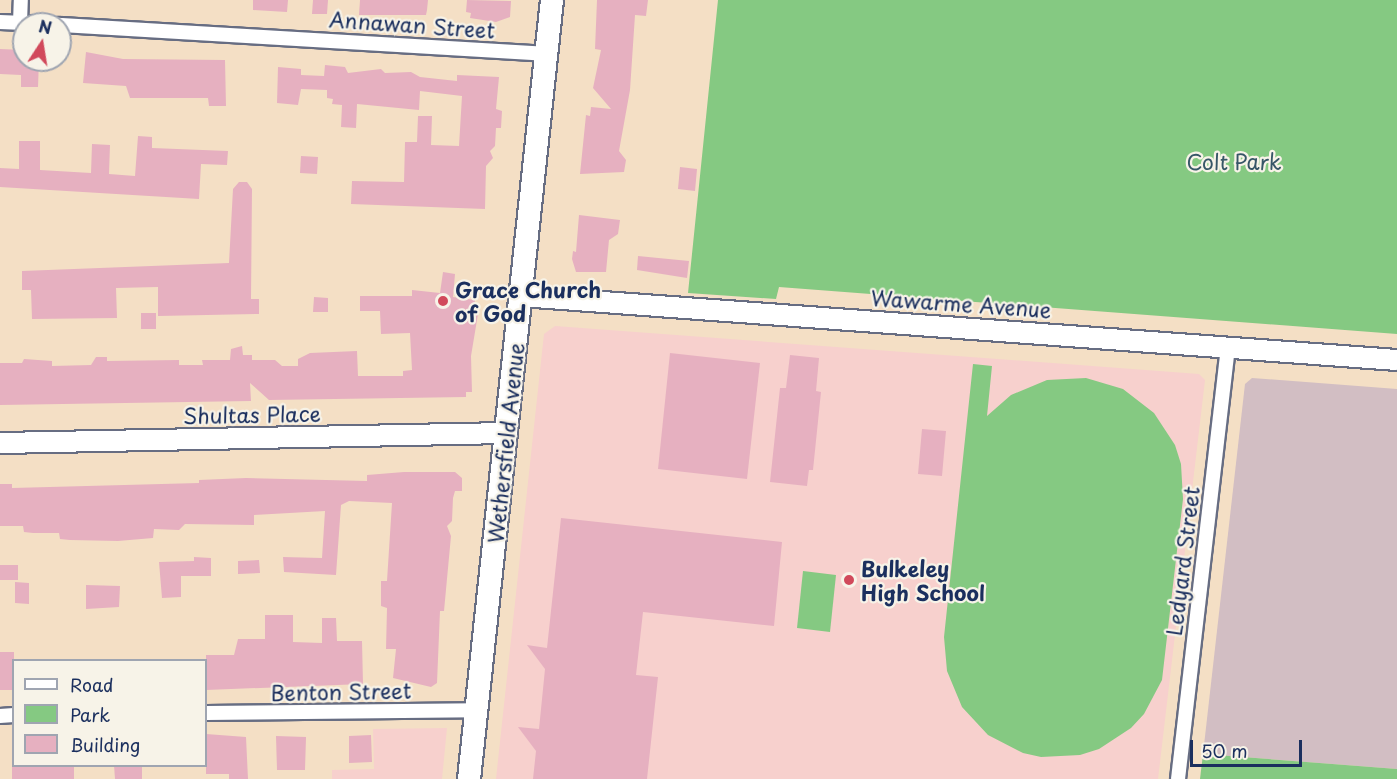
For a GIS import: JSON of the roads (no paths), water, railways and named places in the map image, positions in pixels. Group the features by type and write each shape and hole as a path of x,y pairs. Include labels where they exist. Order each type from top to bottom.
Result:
{"main road":[{"name":"Wethersfield Avenue","path":"469,779 552,0"}],"street":[{"name":"Annawan Street","path":"72,26 546,54"},
{"name":"Wawarme Avenue","path":"521,296 1397,360"},
{"name":"Ledyard Street","path":"1178,779 1228,347"},
{"name":"Shultas Place","path":"0,443 506,433"},
{"name":"Benton Street","path":"207,713 476,710"}],"place":[{"name":"Grace Church of God","path":"443,301"},
{"name":"Bulkeley High School","path":"849,580"}],"park label":[{"name":"Colt Park","path":"1234,161"}]}
